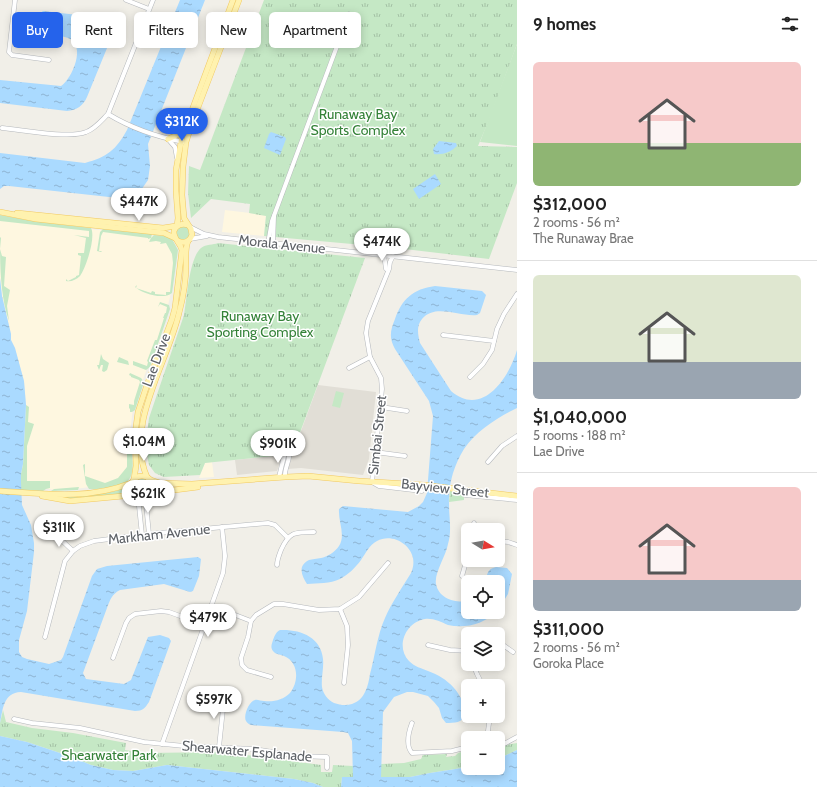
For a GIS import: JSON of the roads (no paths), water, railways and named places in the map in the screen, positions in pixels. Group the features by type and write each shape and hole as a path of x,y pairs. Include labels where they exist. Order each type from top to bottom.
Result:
{"main road":[{"path":"3,213 42,220 168,234 183,242 189,240 192,232 183,213 182,186 185,127 233,0"},
{"path":"176,239 173,232 177,226 178,218 176,185 177,160 239,0"},
{"path":"168,139 177,135 185,127"},
{"path":"3,213 34,214 162,228 182,224 189,226"},
{"name":"Lae Drive","path":"132,481 136,466 135,434 141,403 175,308 182,252 181,246 176,239"},
{"name":"Lae Drive","path":"149,478 142,461 141,440 143,421 147,404 179,316 186,268 186,251 189,240"},
{"path":"135,434 141,440"},
{"path":"0,491 83,494 118,488 140,476 149,478 153,488 150,494 142,498 136,496 70,501 25,493"},
{"name":"Bayview Street","path":"150,494 214,484 279,477 308,476 423,488 453,488 517,496"},
{"name":"Bayview Street","path":"149,478 160,482 180,484 214,484"},
{"path":"132,481 131,490 136,496"}],"street":[{"path":"15,0 9,52 12,55 49,60"},
{"path":"126,0 149,9"},
{"path":"2,128 74,135 87,132 98,124 108,114 153,0"},
{"path":"268,243 271,223 336,48"},
{"path":"108,114 128,125 154,135 184,142"},
{"path":"168,139 175,147 177,160"},
{"path":"273,244 274,216"},
{"name":"Morala Avenue","path":"189,226 198,232 213,236 273,244 517,270"},
{"name":"Morala Avenue","path":"189,240 213,236"},
{"name":"Simbai Street","path":"384,255 386,275"},
{"name":"Simbai Street","path":"372,482 382,390 381,378 370,357 366,333 368,321 393,256"},
{"path":"470,377 483,364 492,350 497,329 504,314 517,294"},
{"path":"443,335 494,341"},
{"path":"350,368 370,357"},
{"path":"381,407 407,410"},
{"path":"488,462 502,446 517,436"},
{"path":"279,477 285,452 289,448 290,453 285,469 285,477"},
{"path":"375,452 405,456"},
{"path":"149,534 146,504 150,494"},
{"name":"Bayview Street","path":"465,495 517,500"},
{"path":"136,496 139,504 142,535"},
{"name":"Markham Avenue","path":"73,551 80,546 94,541 149,534 268,523 275,525 287,537"},
{"path":"162,744 221,581 225,549 222,528"},
{"path":"277,565 278,557 287,537 291,534 314,532"},
{"path":"45,637 62,569 65,561 73,551 56,535"},
{"path":"505,542 517,545"},
{"path":"271,677 247,670 242,665 241,658 248,637 251,621 256,615 274,604 319,610 340,609 359,597 388,563"},
{"path":"212,606 251,621"},
{"path":"340,609 347,626 348,645 344,683"},
{"path":"113,658 126,623 129,618 135,614 166,611 205,625"},
{"path":"428,645 450,650 461,650"},
{"path":"505,646 513,652"},
{"path":"219,747 223,709 227,697"},
{"name":"Shearwater Esplanade","path":"14,719 32,723 80,728 144,742 184,746 254,749 297,756 327,757 327,768"},
{"path":"412,722 409,732 408,745 409,750 412,753 452,751 461,749"},
{"path":"505,744 517,738"}],"water":[{"path":"180,0 205,0 198,18 198,12 175,12"},
{"path":"63,13 71,14 71,40 63,37"},
{"path":"76,48 107,48 87,97 84,103 79,107 74,110 67,111 0,103 0,80 61,86 73,70 77,54"},
{"path":"160,48 186,48 148,144 150,166 148,180 139,193 131,197 118,198 9,186 4,186 0,189 0,153 85,163 110,152 119,143 127,130"},
{"path":"271,132 285,137 286,139 280,155 264,148"},
{"path":"439,141 456,143 457,146 447,153 434,154 433,149"},
{"path":"435,174 441,184 419,199 413,189"},
{"path":"0,278 11,340 15,348 24,381 26,405 23,464 21,474 22,505 31,525 34,552 27,611 19,640 19,652 22,657 49,664 61,660 92,576 97,569 107,566 198,557 201,559 199,576 193,591 190,592 164,584 120,590 113,595 109,602 83,673 86,679 124,684 131,680 148,637 160,635 169,638 171,641 149,702 142,710 135,711 21,692 11,695 7,699 3,707 0,723"},
{"path":"435,286 482,291 486,295 480,313 477,315 441,311 427,314 420,322 418,334 420,343 451,391 462,398 473,400 483,397 493,391 508,372 517,350 517,408 495,420 481,430 469,442 457,462 451,482 449,497 449,539 436,580 440,593 448,599 461,601 461,619 487,619 467,626 454,626 425,619 418,621 408,630 403,642 403,649 409,661 416,666 442,678 458,693 461,698 461,720 455,723 446,723 442,718 439,708 428,696 407,692 394,697 383,712 381,777 410,777 461,768 461,775 505,775 505,756 517,750 517,787 341,787 342,777 353,777 352,741 348,733 251,725 246,722 245,719 246,712 253,701 278,700 290,693 295,683 296,673 293,663 284,656 275,653 272,648 275,635 280,630 302,633 314,640 318,645 323,659 323,692 332,702 343,705 352,704 363,696 366,690 382,625 391,606 411,573 413,558 411,553 404,544 399,541 388,538 382,539 377,541 368,549 359,563 349,573 336,581 328,583 307,584 302,574 302,568 305,562 326,557 339,546 342,533 339,509 343,506 408,512 423,502 427,493 433,416 429,401 395,349 391,334 392,327 401,306 409,296 427,287"},
{"path":"493,568 507,568 512,574 508,594 505,599 505,575 487,575"},
{"path":"0,736 27,742 91,765 113,770 133,771 167,765 294,779 323,787 0,787"}],"park label":[{"name":"Runaway Bay Sports Complex","path":"358,122"},
{"name":"Runaway Bay Sporting Complex","path":"260,324"},
{"name":"Shearwater Park","path":"109,755"}]}
